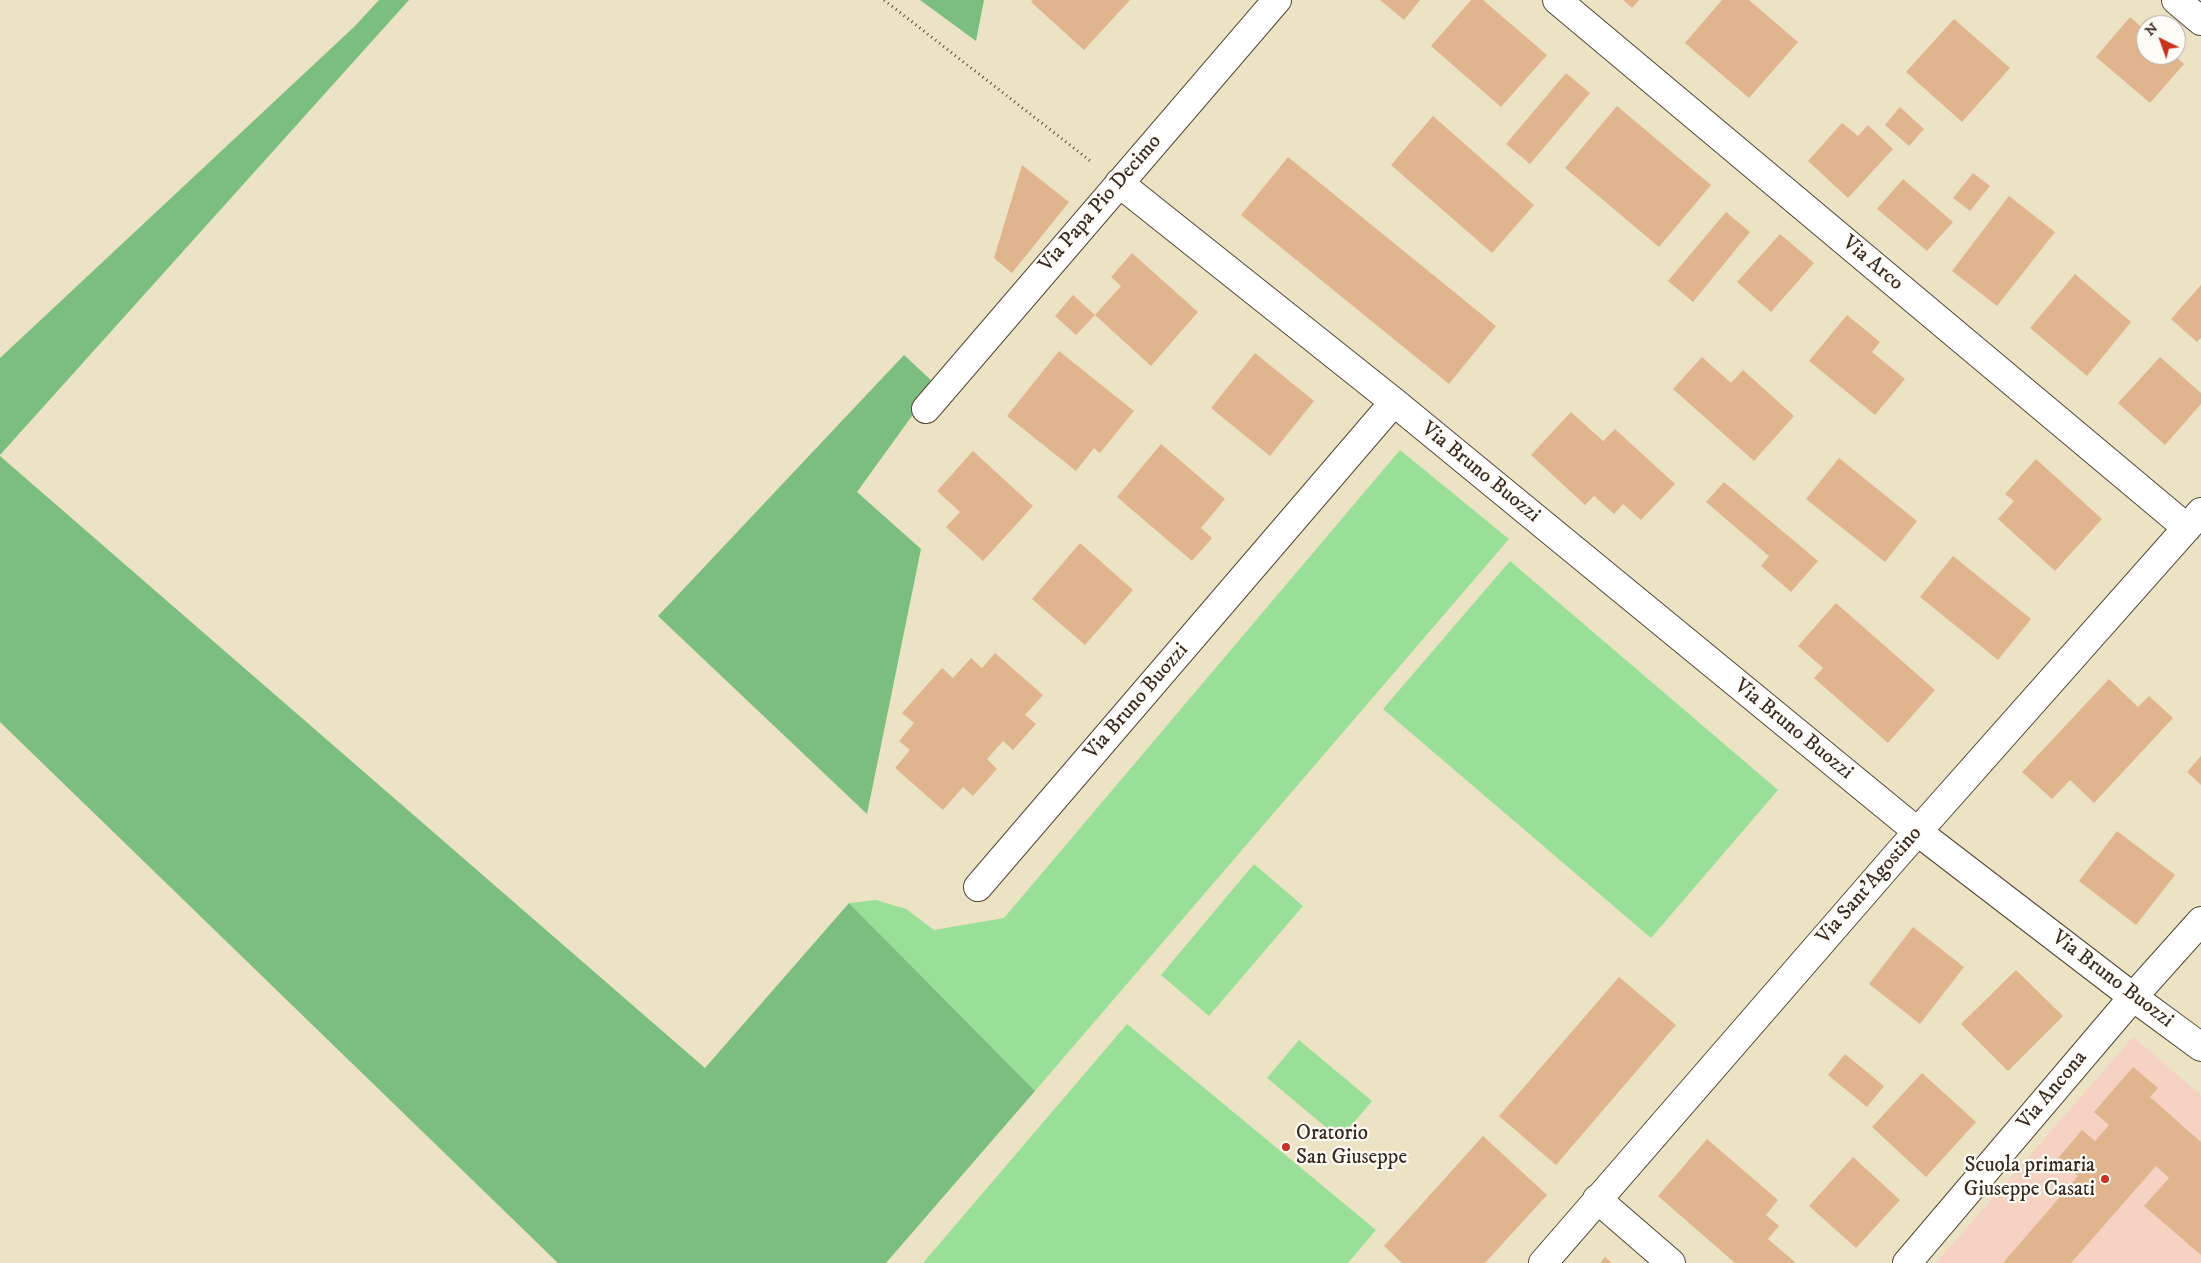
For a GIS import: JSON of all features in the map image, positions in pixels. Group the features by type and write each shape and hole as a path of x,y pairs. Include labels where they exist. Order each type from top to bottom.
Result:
{"street":[{"name":"Via Papa Pio Decimo","path":"926,409 1277,0"},
{"name":"Via Arco","path":"1557,0 2194,520"},
{"path":"2176,0 2201,21"},
{"name":"Via Bruno Buozzi","path":"1119,183 1394,402 1918,832 2201,1047"},
{"name":"Via Bruno Buozzi","path":"978,887 1394,402"},
{"name":"Via Sant'Agostino","path":"1543,1263 1918,832 2194,520"},
{"name":"Via Ancona","path":"1907,1263 2133,997 2201,921"},
{"path":"1597,1199 1671,1263"}],"path":[{"path":"884,0 1119,183"}],"shaded area":[{"name":"Scuola primaria Giuseppe Casati","path":"2133,1037 2201,1095 2201,1263 1936,1263"}],"green space":[{"path":"379,0 409,0 0,455 0,358 355,26"},
{"path":"920,0 984,0 976,41"},
{"path":"904,355 935,384 857,492 921,549 867,814 658,616"},
{"path":"1400,450 1509,539 1035,1091 849,903 876,900 906,909 934,930 1004,918"},
{"path":"0,456 705,1068 849,903 1035,1091 886,1263 558,1263 0,722"},
{"path":"1510,561 1778,790 1651,938 1383,709"},
{"path":"1254,864 1303,906 1209,1016 1161,975"},
{"path":"1127,1024 1376,1230 1348,1263 923,1263"},
{"path":"1299,1040 1372,1101 1340,1139 1267,1078"}],"building":[{"path":"1033,0 1130,0 1084,50 1031,2"},
{"path":"1380,0 1420,0 1404,20"},
{"path":"1471,0 1483,0 1547,55 1501,107 1431,46"},
{"path":"1623,0 1639,0 1632,8"},
{"path":"1722,0 1749,0 1798,42 1749,98 1685,43"},
{"path":"2130,17 2136,22 2136,65 2183,65 2150,103 2096,57"},
{"path":"1954,19 2010,68 1962,122 1906,72"},
{"path":"1566,73 1590,93 1530,164 1506,144"},
{"path":"1617,106 1711,185 1659,247 1565,168"},
{"path":"1900,107 1924,129 1909,146 1885,125"},
{"path":"1433,116 1534,205 1492,253 1391,165"},
{"path":"1842,123 1858,136 1868,125 1893,149 1848,198 1808,161"},
{"path":"1288,157 1496,326 1449,384 1241,215"},
{"path":"1022,165 1069,202 1012,273 994,258"},
{"path":"1973,173 1990,186 1970,211 1953,198"},
{"path":"1903,179 1953,222 1927,251 1877,209"},
{"path":"2009,196 2055,232 1997,306 1952,271"},
{"path":"1726,212 1750,232 1693,302 1668,281"},
{"path":"1780,234 1814,263 1771,312 1737,282"},
{"path":"1132,253 1198,312 1151,366 1095,315 1121,286 1111,277"},
{"path":"2075,274 2131,322 2087,376 2030,328"},
{"path":"2201,285 2201,338 2197,342 2171,319"},
{"path":"1073,295 1095,315 1076,335 1055,316"},
{"path":"1847,315 1880,342 1872,352 1905,379 1875,415 1809,361"},
{"path":"1059,351 1134,411 1100,453 1094,448 1076,471 1007,416"},
{"path":"1255,353 1314,401 1270,456 1211,408"},
{"path":"1702,357 1731,383 1743,370 1794,416 1754,461 1673,389"},
{"path":"2160,357 2201,393 2201,404 2165,445 2118,403"},
{"path":"1571,412 1603,441 1615,429 1675,484 1641,520 1623,504 1614,514 1594,496 1585,505 1531,455"},
{"path":"1161,444 1225,499 1201,528 1212,538 1192,561 1117,497"},
{"path":"973,451 1033,506 983,561 946,527 960,512 937,491"},
{"path":"1839,458 1917,521 1885,562 1806,499"},
{"path":"2036,459 2102,519 2055,571 1998,519 2014,501 2005,494"},
{"path":"1724,482 1818,561 1791,592 1761,566 1769,556 1706,502"},
{"path":"1080,543 1133,590 1085,645 1032,599"},
{"path":"1953,556 2031,619 1998,660 1920,597"},
{"path":"1836,603 1935,690 1888,743 1814,678 1823,668 1798,646"},
{"path":"995,653 1043,695 1025,715 1036,724 1013,750 1003,741 987,759 997,769 973,796 963,787 943,810 895,768 910,750 899,741 914,723 902,713 942,668 953,678 971,658 982,668"},
{"path":"2109,679 2138,707 2149,696 2173,718 2094,803 2070,780 2052,799 2022,772"},
{"path":"2201,756 2201,785 2187,772"},
{"path":"2117,831 2175,875 2136,925 2079,881"},
{"path":"1913,927 1964,967 1920,1024 1869,984"},
{"path":"2016,970 2063,1016 2008,1071 1961,1024"},
{"path":"1619,977 1676,1025 1556,1165 1499,1116"},
{"path":"1845,1054 1884,1086 1867,1107 1828,1075"},
{"path":"2133,1067 2158,1088 2150,1097 2201,1142 2201,1255 2144,1206 2169,1178 2156,1166 2071,1263 2003,1263 2078,1176 2058,1158 2082,1130 2095,1141 2109,1125 2094,1112"},
{"path":"1922,1073 1976,1122 1926,1177 1872,1127"},
{"path":"1483,1136 1547,1195 1485,1263 1402,1263 1384,1246"},
{"path":"1707,1139 1778,1200 1766,1215 1779,1226 1768,1239 1796,1263 1735,1263 1658,1196"},
{"path":"1853,1157 1900,1200 1856,1248 1809,1206"},
{"path":"1605,1257 1612,1263 1600,1263"}],"place":[{"name":"Oratorio San Giuseppe","path":"1286,1147"},
{"name":"Scuola primaria Giuseppe Casati","path":"2105,1179"}]}
